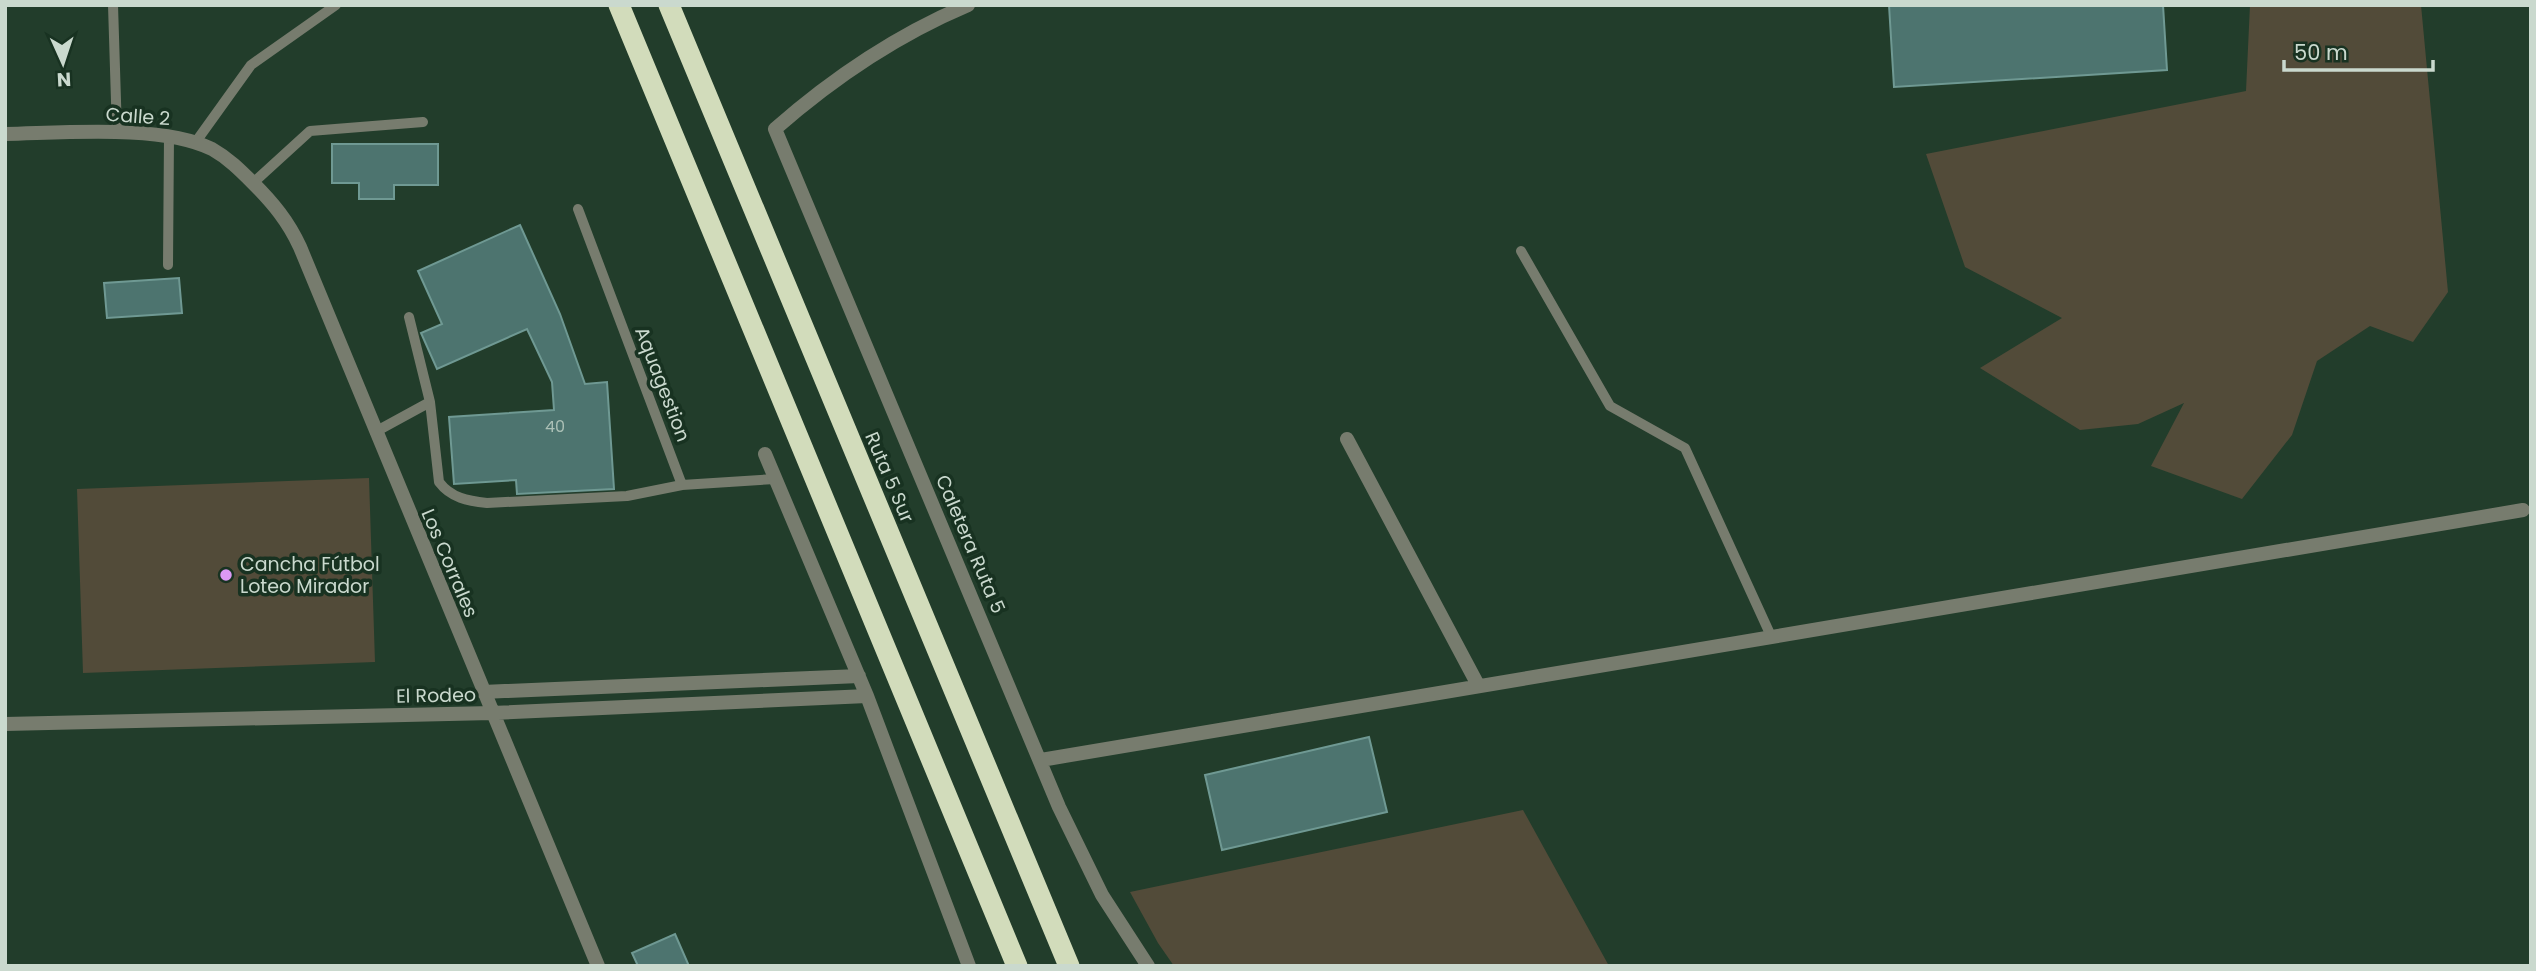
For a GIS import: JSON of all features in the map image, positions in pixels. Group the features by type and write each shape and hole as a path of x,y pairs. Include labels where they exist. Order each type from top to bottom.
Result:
{"highway":[{"path":"619,5 1017,966"},
{"name":"Ruta 5 Sur","path":"669,5 1069,966"}],"street":[{"name":"Caletera Ruta 5","path":"968,5 879,51 808,100 775,128 1080,853 1148,966"},
{"name":"Calle 2","path":"5,134 117,133 169,137 195,143 227,159 253,183"},
{"name":"Los Corrales","path":"253,183 275,206 293,232 598,966"},
{"path":"1347,439 1478,685"},
{"path":"765,454 867,696 969,966"},
{"path":"1041,760 2523,510"},
{"name":"El Rodeo","path":"483,692 859,676"},
{"name":"El Rodeo","path":"5,724 492,713 867,696"}],"lane":[{"path":"113,5 117,133"},
{"path":"195,143 251,65 335,5"},
{"path":"253,183 310,131 424,122"},
{"path":"169,137 169,265"},
{"name":"Aquagestion","path":"578,209 682,485"},
{"path":"1521,251 1610,406 1685,448 1771,636"},
{"path":"409,317 430,402 439,482 447,492 467,500 488,503 627,496 682,485 775,480"},
{"path":"375,432 430,402"}],"shaded area":[{"path":"2250,5 2421,5 2448,292 2413,342 2370,326 2317,361 2292,435 2242,499 2151,466 2184,403 2138,424 2080,430 1980,368 2062,318 1965,267 1926,154 2246,91"},
{"name":"Cancha Fútbol Loteo Mirador","path":"369,478 375,662 83,673 77,489"},
{"path":"1523,810 1609,966 1174,966 1130,892"}],"building":[{"path":"1889,5 2163,5 2167,70 1894,87"},
{"path":"332,144 438,144 438,185 394,185 394,199 359,199 359,183 332,183"},
{"path":"520,225 560,314 585,384 607,382 614,489 517,494 516,480 454,484 449,417 554,410 552,382 527,329 437,369 421,333 442,324 418,271"},
{"path":"179,278 182,313 107,318 104,283"},
{"path":"1369,737 1387,812 1222,850 1205,775"},
{"path":"675,934 689,966 638,966 632,953"}],"place":[{"name":"Cancha Fútbol Loteo Mirador","path":"226,575"}]}
